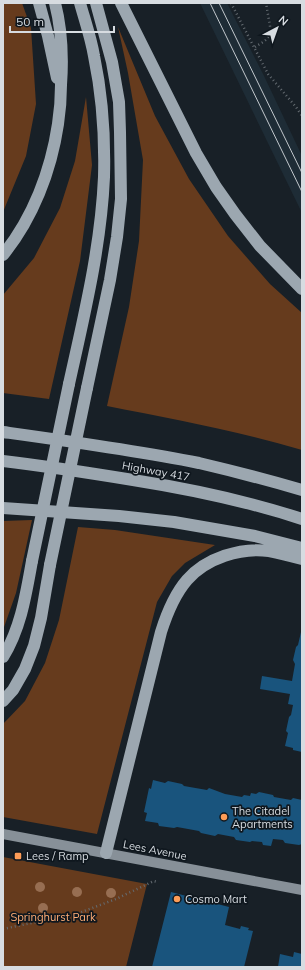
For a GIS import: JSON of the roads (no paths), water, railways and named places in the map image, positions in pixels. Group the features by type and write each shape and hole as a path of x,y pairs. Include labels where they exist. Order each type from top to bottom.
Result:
{"highway":[{"path":"39,3 61,95"},
{"path":"3,255 29,216 43,183 52,155 58,124 62,67 59,19 55,3"},
{"path":"3,657 8,649 17,626 24,602 96,252 104,177 103,135 100,94 94,57 80,3"},
{"path":"3,701 13,690 25,669 34,646 41,618 50,565 110,280 117,237 121,199 119,102 112,62 96,3"},
{"path":"121,3 196,153 216,187 260,246 302,289"},
{"path":"3,432 134,451 240,473 302,490"},
{"name":"Highway 417","path":"3,460 177,487 235,500 302,519"},
{"path":"3,508 119,516 174,522 255,536 302,548"},
{"path":"106,853 161,632 171,605 181,588 188,579 206,564 236,552 268,551 302,559"}],"main road":[{"name":"Lees Avenue","path":"3,834 302,890"}],"tram line":[{"path":"210,3 302,192"},
{"path":"219,3 302,173"}],"place":[{"name":"The Citadel Apartments","path":"224,817"},
{"name":"Lees / Ramp","path":"18,856"},
{"name":"Cosmo Mart","path":"177,899"}],"park label":[{"name":"Springhurst Park","path":"53,917"}]}
